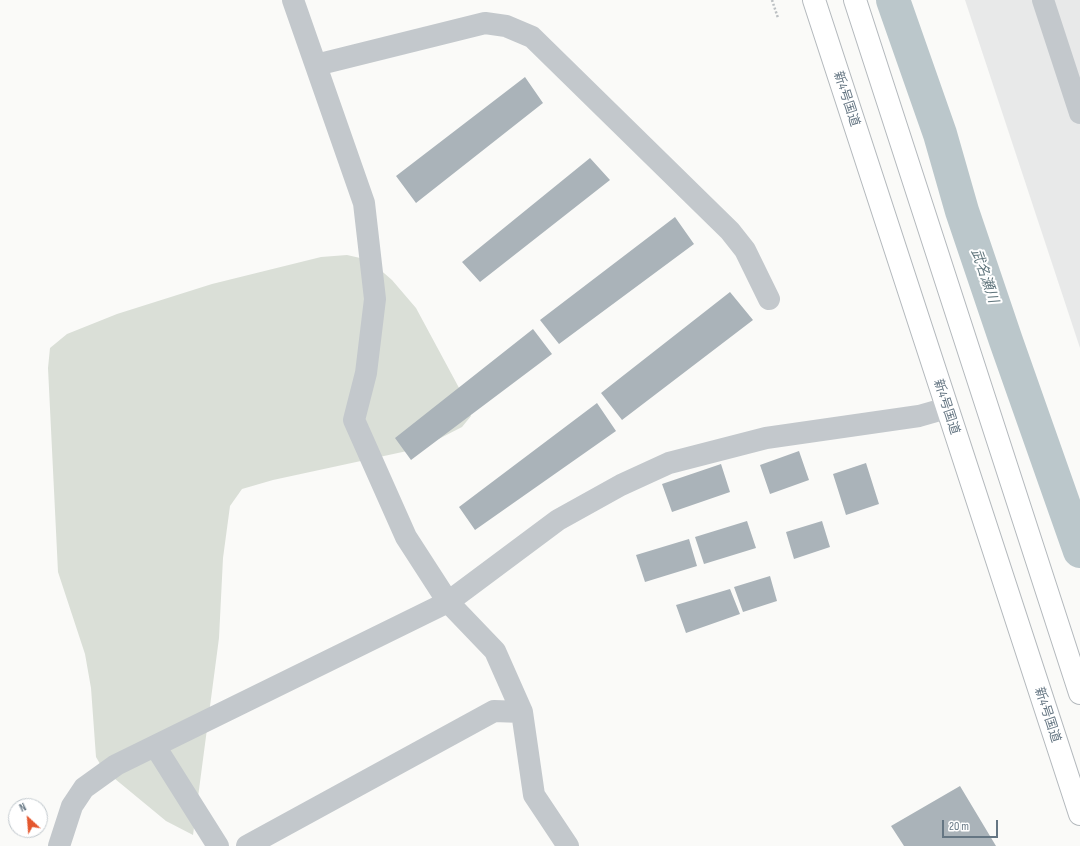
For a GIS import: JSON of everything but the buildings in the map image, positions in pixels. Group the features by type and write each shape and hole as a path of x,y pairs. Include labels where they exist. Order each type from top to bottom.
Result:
{"highway":[{"name":"新4号国道","path":"814,0 1080,814"},
{"path":"855,0 1080,693"}],"street":[{"path":"293,0 364,203 375,299 366,373 354,420 406,537 448,602 495,651 522,712 534,795 568,846"},
{"path":"1043,0 1080,113"},
{"path":"316,65 485,23 506,26 532,37 730,230 745,250 769,299"},
{"path":"59,846 72,806 84,788 116,765 448,602 558,520 621,485 669,464 766,438 919,416 947,408"},
{"path":"247,846 494,711 522,712"},
{"path":"155,746 218,846"}],"path":[{"path":"772,0 778,18"}],"shaded area":[{"path":"965,0 1080,0 1080,348"},
{"path":"347,255 369,260 392,280 416,308 465,399 471,416 462,427 421,448 273,480 242,489 230,506 223,558 219,638 193,835 166,821 103,769 96,757 91,688 85,654 58,572 48,368 50,348 67,334 117,314 212,284 321,257"}],"waterway":[{"name":"武名瀬川","path":"893,0 940,134 962,211 1006,341 1080,551"}]}
